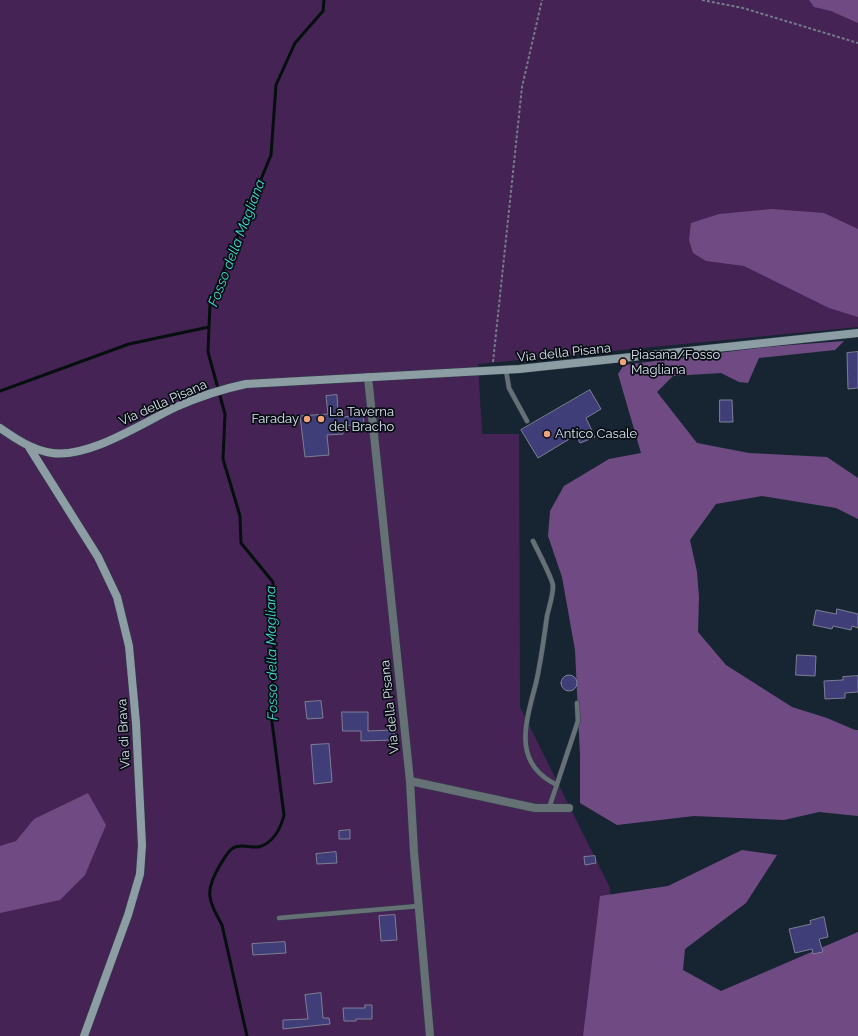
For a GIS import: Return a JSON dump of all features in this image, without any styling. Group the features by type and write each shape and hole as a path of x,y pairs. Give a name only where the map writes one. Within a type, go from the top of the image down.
{"main road":[{"name":"Via della Pisana","path":"0,428 29,447 56,453 68,453 82,450 109,440 177,407 204,396 250,384 506,370 858,333"},
{"name":"Via di Brava","path":"29,447 98,557 117,597 129,646 136,723 142,846 140,874 128,915 84,1036"}],"street":[{"name":"Via della Pisana","path":"368,377 410,781 430,1036"},
{"path":"410,781 535,808 568,808"}],"lane":[{"path":"506,370 509,388 527,421"},
{"path":"533,542 553,585 536,681 526,720 525,740 527,750 535,768 544,778 557,785"},
{"path":"549,808 578,721 577,703"},
{"path":"279,918 419,906"}],"path":[{"path":"491,371 494,357 522,87 542,0"},
{"path":"702,0 743,8 858,43"}],"shaded area":[{"path":"0,0 858,0 858,327 478,364 482,434 519,434 520,707 610,888 610,962 601,1036 0,1036"},
{"path":"809,0 858,0 858,23 831,11 814,7"},
{"path":"772,209 824,213 858,229 858,317 829,308 744,266 706,261 693,253 689,240 691,223 719,214"},
{"path":"844,341 835,350 759,358 748,383 739,382 721,373 673,376 657,392 697,443 749,453 827,457 858,478 858,519 836,508 762,496 716,504 690,540 697,572 699,597 698,632 726,665 792,707 858,730 858,816 819,812 784,820 694,816 617,825 580,803 580,755 575,650 562,577 548,536 550,511 564,486 609,459 641,453 618,374 624,365 765,347"},
{"path":"88,793 106,825 85,875 60,900 0,913 0,846 16,841 34,819"},
{"path":"742,850 777,855 746,903 685,949 683,970 721,991 858,932 858,1036 583,1036 600,896 668,886"}],"building":[{"path":"858,352 858,388 848,389 847,353"},
{"path":"590,390 601,409 586,418 595,437 580,443 576,435 538,458 521,430"},
{"path":"337,395 338,411 344,411 344,417 363,414 364,424 342,426 343,434 327,435 329,455 305,457 300,416 328,414 326,396"},
{"path":"720,400 732,400 733,422 720,422"},
{"path":"837,609 858,614 858,628 852,626 851,630 833,626 832,629 813,625 816,610 836,614"},
{"path":"797,655 816,656 815,676 796,675"},
{"path":"566,675 572,675 577,680 575,689 572,691 566,691 561,686 561,680"},
{"path":"858,676 858,692 845,693 845,698 825,699 824,681 843,680 843,677"},
{"path":"321,701 323,718 307,719 305,702"},
{"path":"342,712 368,712 368,731 394,730 394,740 361,741 361,731 343,731"},
{"path":"329,744 332,782 314,784 311,745"},
{"path":"350,830 350,839 339,839 339,831"},
{"path":"336,852 337,863 317,864 316,854"},
{"path":"595,856 596,863 585,865 584,857"},
{"path":"395,915 397,940 381,941 379,916"},
{"path":"824,917 828,937 819,939 823,952 813,954 812,949 795,953 789,929 811,924 810,921"},
{"path":"285,942 286,953 253,955 252,944"},
{"path":"321,993 323,1018 329,1018 330,1024 283,1029 283,1020 308,1019 305,995"},
{"path":"365,1005 372,1005 372,1019 344,1021 343,1008 365,1008"}],"waterway":[{"name":"Fosso della Magliana","path":"247,1036 222,925 211,902 210,889 215,874 229,852 236,847 258,847 268,843 276,835 284,815 271,714 274,651 273,582 241,543 240,516 223,459 225,414 208,352 210,303 271,155 276,85 295,43 323,11 324,0"},
{"path":"0,391 129,344 209,327"}],"place":[{"name":"Piasana/Fosso Magliana","path":"623,362"},
{"name":"Faraday","path":"307,419"},
{"name":"La Taverna del Bracho","path":"321,419"},
{"name":"Antico Casale","path":"547,434"}]}
